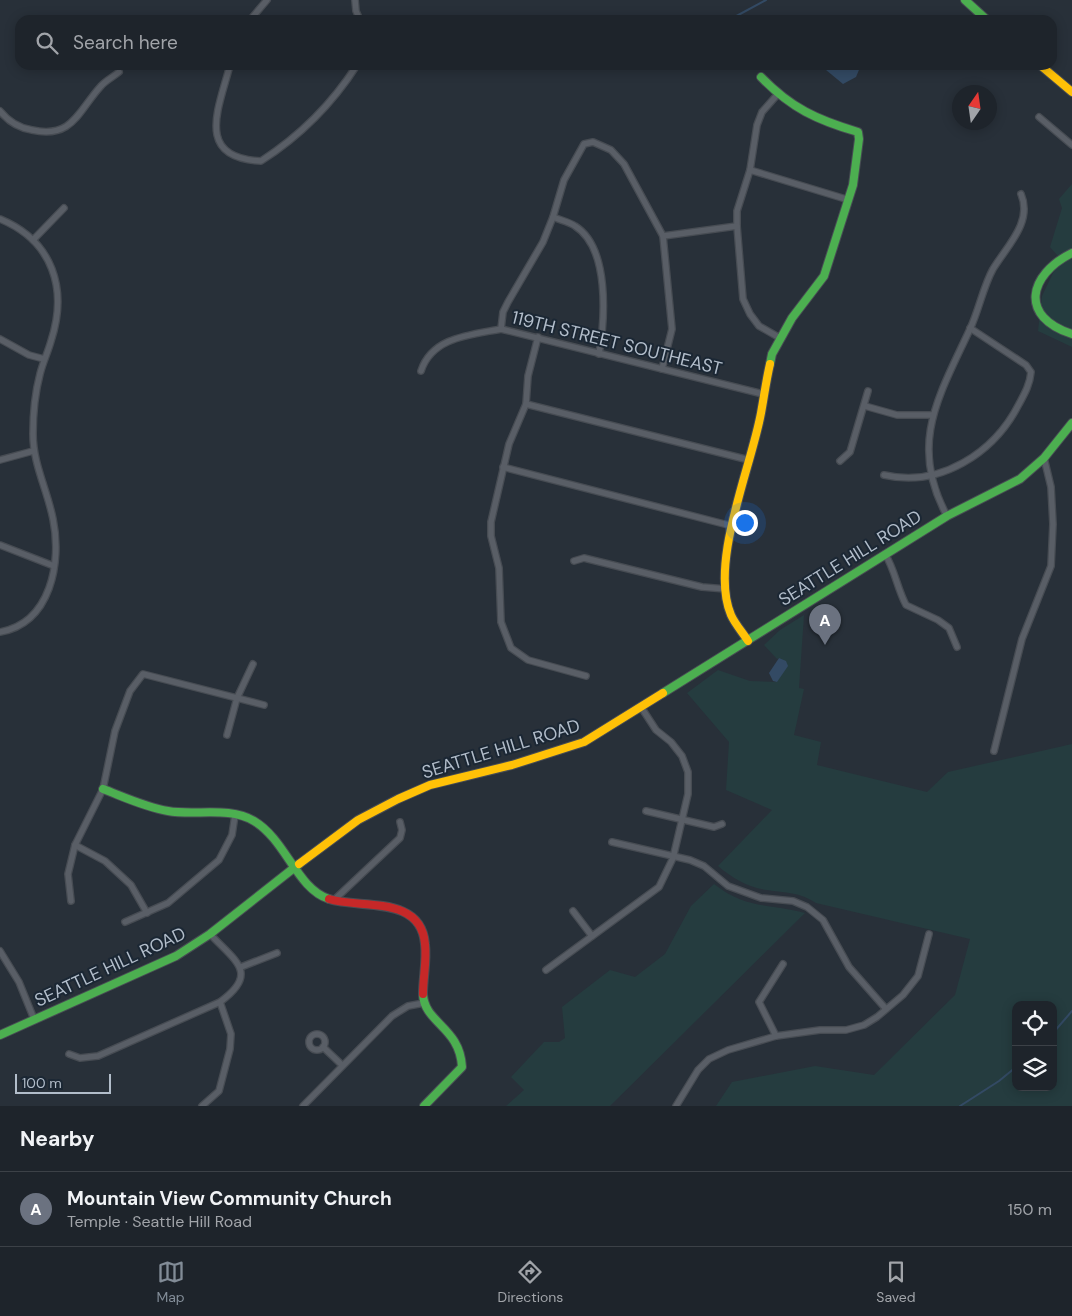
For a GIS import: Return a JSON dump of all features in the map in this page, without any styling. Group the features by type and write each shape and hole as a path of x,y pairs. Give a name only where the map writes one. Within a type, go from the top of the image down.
{"main road":[{"path":"965,0 982,15"},
{"path":"1046,70 1072,92"},
{"path":"748,641 731,615 726,589 725,564 732,526 761,413 763,394 772,354 780,338 824,276 854,185 855,158 859,139 858,132 810,117 778,95 761,77"},
{"path":"1072,253 1061,257 1043,276 1035,298 1039,313 1044,320 1072,334"},
{"name":"SEATTLE HILL ROAD","path":"0,1035 176,956 210,934 358,820 398,799 430,785 512,765 584,742 947,516 1020,479 1044,458 1072,423"},
{"path":"103,789 168,811 235,815 252,820 271,833 295,867 320,897 396,908 409,914 420,924 425,936 424,1003 460,1045 462,1054 462,1067 424,1106"}],"street":[{"path":"254,15 267,0"},
{"path":"355,0 358,15"},
{"path":"229,70 214,125 217,139 223,149 233,157 246,161 261,161 320,114 334,99 354,70"},
{"path":"0,111 20,127 48,132 62,130 82,112 102,85 119,72"},
{"path":"778,95 762,112 757,125 750,170 737,211 737,226 743,299 750,314 759,326 780,338"},
{"path":"1038,117 1072,145"},
{"path":"501,330 506,307 543,242 564,180 584,144 593,142 611,150 624,164 663,236 672,329 662,369"},
{"path":"750,170 849,200"},
{"path":"947,516 935,494 929,475 928,450 933,415 948,374 970,328 992,270 1022,223 1026,204 1022,194"},
{"path":"33,240 64,208"},
{"path":"553,217 575,226 592,244 598,258 604,325 598,354"},
{"path":"0,219 16,226 33,240 51,265 58,299 51,341 44,359 33,418 33,451 53,519 55,540 54,566 49,592 38,610 28,622 0,632"},
{"path":"663,236 737,226"},
{"path":"884,474 912,478 929,475 961,463 982,452 998,438 1012,418 1030,383 1031,372 1026,365 970,328"},
{"name":"119TH STREET SOUTHEAST","path":"421,372 430,352 442,343 468,335 501,330 763,394"},
{"path":"538,338 528,376 526,404 509,444 491,522 491,536 499,568 501,622 511,648 528,660 586,676"},
{"path":"0,339 29,355 44,359"},
{"path":"840,461 850,452 868,391"},
{"path":"526,404 749,460"},
{"path":"865,406 897,415 933,415"},
{"path":"0,460 33,451"},
{"path":"994,751 1022,640 1050,566 1053,524 1051,487 1044,458"},
{"path":"503,467 732,526"},
{"path":"0,545 54,566"},
{"path":"886,554 894,568 899,590 906,605 938,620 949,628 956,647"},
{"path":"574,561 584,558 702,587 726,589"},
{"path":"227,735 237,698 253,664"},
{"path":"71,901 68,874 75,845 103,789 118,723 130,691 143,674 264,705"},
{"path":"546,970 659,887 673,858 688,794 688,772 682,756 656,730 641,707"},
{"path":"646,811 714,827 722,824"},
{"path":"125,922 168,903 219,860 232,835 235,815"},
{"path":"334,900 400,838 402,830 400,822"},
{"path":"612,842 673,858 690,860 704,866 728,886 747,894 761,898 793,902 807,907 823,920 849,967 886,1009"},
{"path":"75,845 105,861 132,884 146,913"},
{"path":"573,911 592,936"},
{"path":"69,1054 80,1058 98,1056 220,1002 235,991 242,977 241,967 210,934"},
{"path":"676,1106 698,1070 709,1059 728,1050 776,1036 820,1030 846,1030 864,1024 902,995 918,976 929,934"},
{"path":"0,951 19,982 34,1019"},
{"path":"241,967 277,953"},
{"path":"776,1036 759,1002 783,964"},
{"path":"202,1106 219,1091 230,1049 231,1034 220,1002"},
{"path":"303,1106 392,1016 408,1006 424,1003"},
{"path":"323,1047 342,1065"}],"green space":[{"path":"1072,184 1072,347 1038,331 1042,296 1054,271 1058,256 1050,247 1062,208 1059,199"},
{"path":"804,615 799,688 804,689 794,735 821,742 817,765 927,792 948,772 1072,744 1072,1106 716,1106 732,1082 815,1066 874,1075 955,995 970,939 816,903 798,895 760,889 747,885 718,866 772,810 726,790 729,742 687,693 718,670 750,681 777,682 779,658 777,659 764,645 780,630"},
{"path":"714,884 737,898 748,902 805,913 610,1106 506,1106 524,1090 511,1077 544,1042 559,1042 565,1038 562,1007 610,970 635,977 665,954 691,906"}],"water":[{"path":"826,70 859,70 856,77 843,84"},
{"path":"779,658 786,661 788,666 777,682 773,681 769,673"}],"waterway":[{"path":"738,15 766,0"},
{"path":"1057,1028 1072,1011"},
{"path":"960,1106 1012,1070"}],"traffic: fast":[{"path":"965,0 982,15"},
{"path":"761,77 783,97 805,112 858,132 859,139 853,185 824,276 792,318 772,354 770,364"},
{"path":"1072,253 1057,262 1046,273 1039,284 1036,295 1037,307 1043,317 1055,327 1072,334"},
{"path":"663,693 947,516 1020,479 1044,458 1072,423"},
{"path":"103,789 135,802 168,811 223,813 244,816 265,829 308,885 318,894 329,899"},
{"path":"0,1035 176,956 210,934 299,864"},
{"path":"423,994 429,1012 455,1043 460,1054 462,1067 424,1106"}],"traffic: slow":[{"path":"1046,70 1072,92"},
{"path":"748,641 731,615 726,594 725,569 734,515 756,435 770,364"},
{"path":"299,864 358,820 398,799 430,785 512,765 584,742 663,693"}],"traffic: jam":[{"path":"329,899 388,907 401,911 413,918 421,928 425,944 426,957 423,994"}],"place":[{"name":"Mountain View Community Church","path":"825,645"}]}
